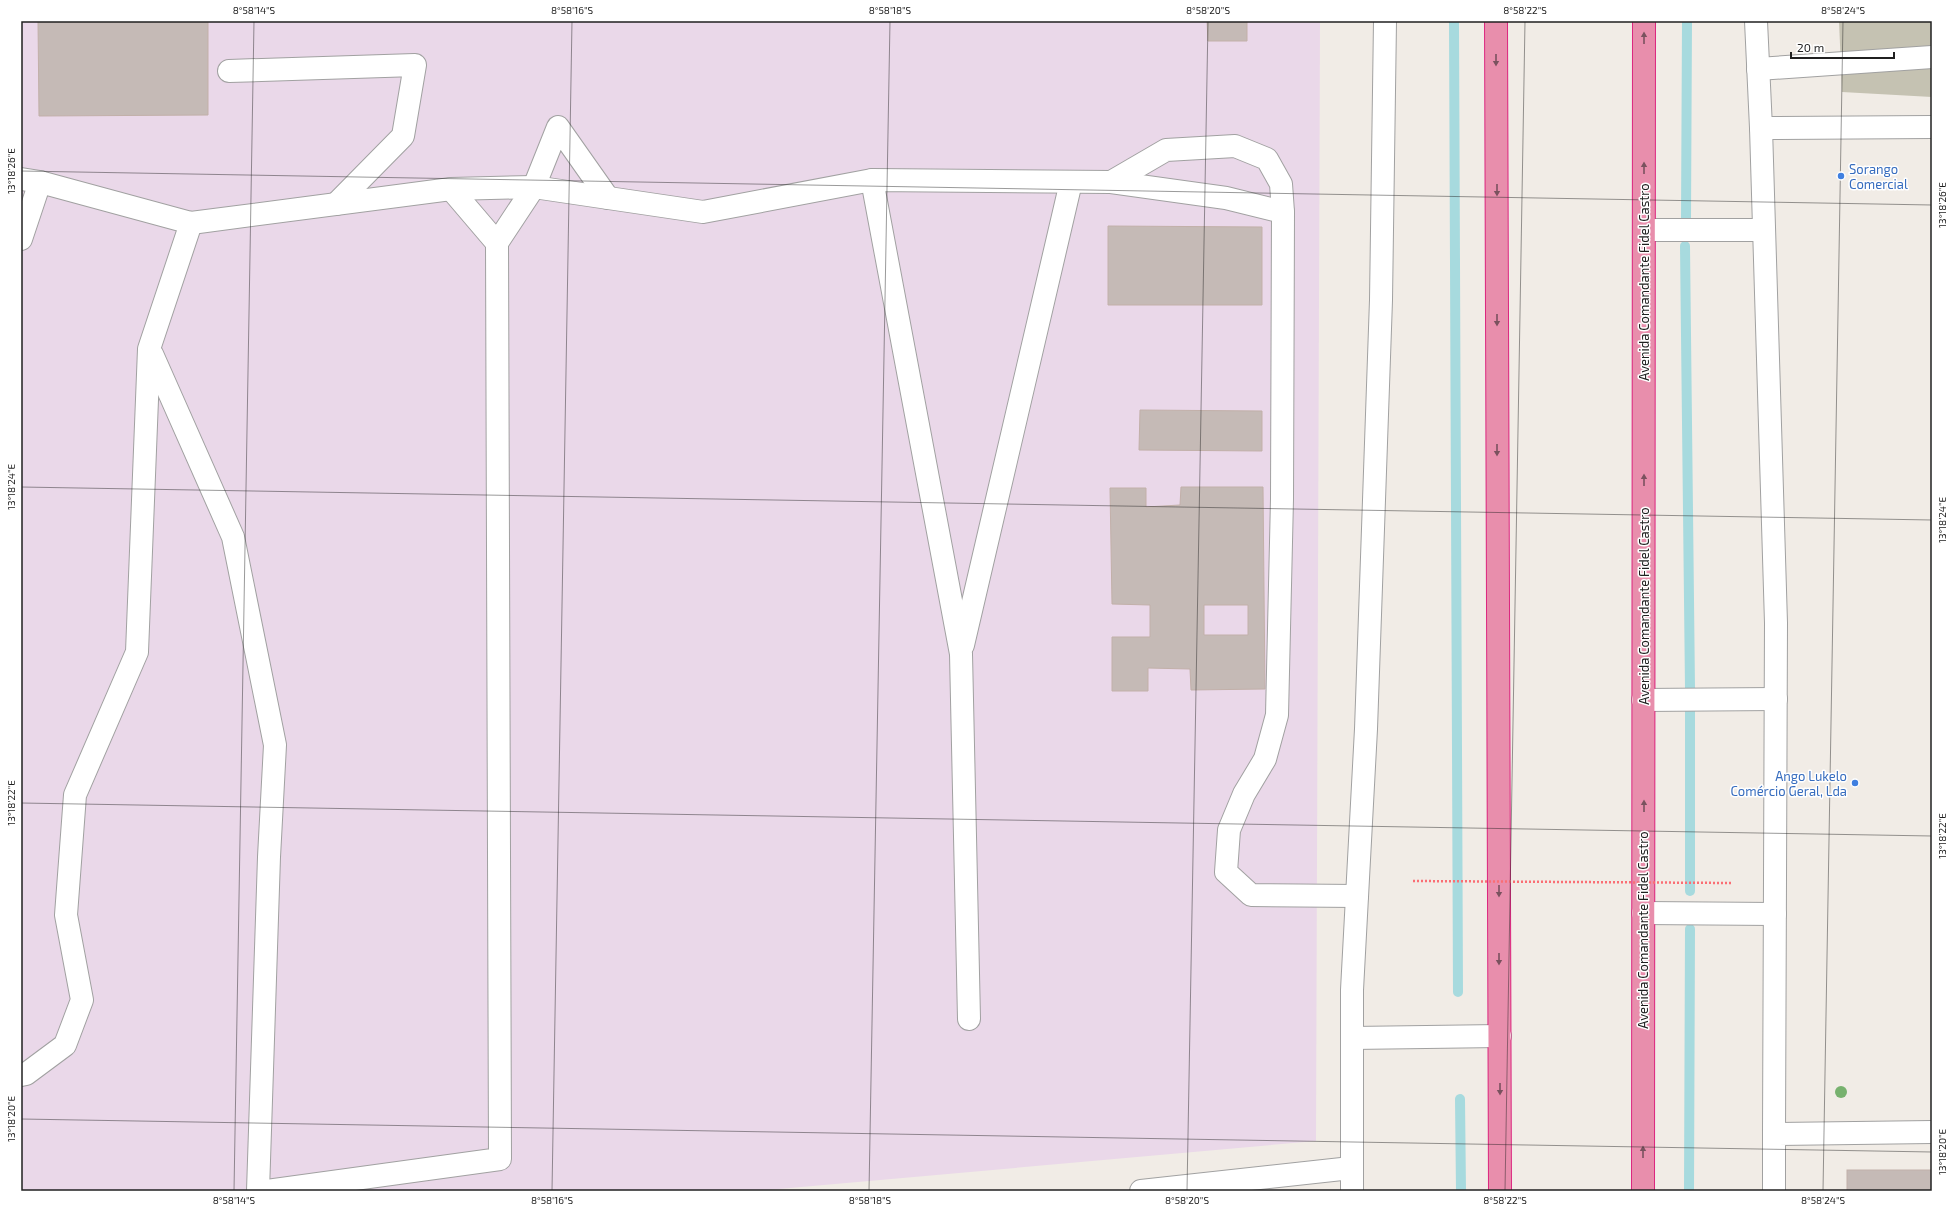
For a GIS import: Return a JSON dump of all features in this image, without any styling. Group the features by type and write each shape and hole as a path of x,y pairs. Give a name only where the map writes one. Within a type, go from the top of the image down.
{"highway":[{"path":"1496,21 1500,1191"},
{"name":"Avenida Comandante Fidel Castro","path":"1643,1191 1644,21"}],"street":[{"path":"1352,1191 1352,1038 1357,896 1366,729 1380,300 1385,21"},
{"path":"1756,21 1761,128 1776,623 1774,1191"},
{"path":"1758,69 1932,57"},
{"path":"229,71 415,65 402,136 336,204"},
{"path":"267,1191 500,1159 497,243 534,187 558,127 608,198"},
{"path":"1761,128 1932,127"},
{"path":"1112,182 1166,150 1235,146 1267,159 1281,184 1283,212 1282,499 1277,715 1265,759 1244,794 1229,830 1226,872 1251,895 1357,896"},
{"path":"21,239 31,180 191,223 451,189 534,187 703,212 872,180 1112,182 1226,198 1283,212"},
{"path":"872,180 961,654 969,1019"},
{"path":"961,654 1071,182"},
{"path":"451,189 497,243"},
{"path":"21,1075 26,1074 65,1046 82,1000 66,915 75,796 137,652 150,349 191,223"},
{"path":"1644,230 1764,230"},
{"path":"150,349 233,537 275,745 268,865 258,1191"},
{"path":"1644,700 1776,700"},
{"path":"1643,913 1775,914"},
{"path":"1352,1038 1500,1036"},
{"path":"1774,1134 1932,1132"},
{"path":"1141,1191 1351,1168"}],"path":[{"path":"1413,881 1731,883"}],"shaded area":[{"path":"21,21 1320,21 1316,1141 757,1191 21,1191"},
{"path":"1839,21 1932,21 1932,97 1842,92"}],"building":[{"path":"38,21 208,21 208,115 39,116"},
{"path":"1207,21 1247,21 1247,41 1208,41"},
{"path":"1108,226 1262,227 1262,305 1108,305"},
{"path":"1140,410 1262,411 1262,451 1139,450"},
{"path":"1181,487 1263,487 1265,689 1191,690 1190,669 1148,668 1148,691 1112,691 1112,637 1150,637 1150,605 1112,604 1110,488 1146,488 1146,507 1180,505","holes":["1204,605 1248,605 1248,635 1204,635"]},
{"path":"1847,1170 1932,1170 1932,1191 1847,1191"}],"waterway":[{"path":"1454,21 1458,992"},
{"path":"1686,218 1687,21"},
{"path":"1685,246 1690,688"},
{"path":"1690,711 1690,891"},
{"path":"1689,1191 1690,929"},
{"path":"1460,1099 1461,1191"}],"place":[{"name":"Sorango Comercial","path":"1841,176"},
{"name":"Ango Lukelo Comércio Geral, Lda","path":"1855,783"}]}
